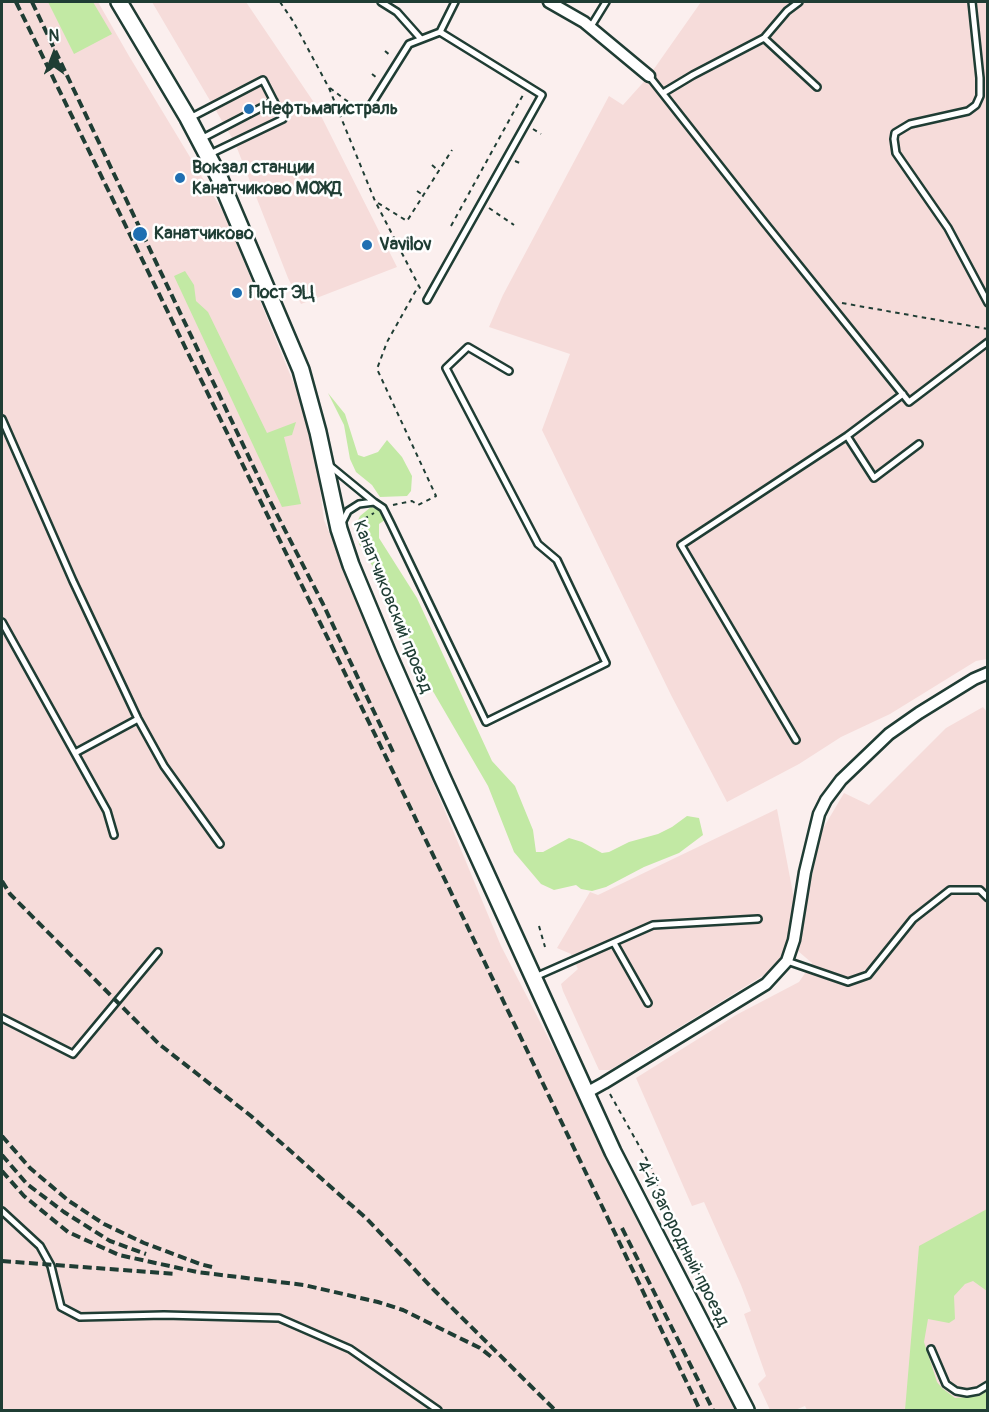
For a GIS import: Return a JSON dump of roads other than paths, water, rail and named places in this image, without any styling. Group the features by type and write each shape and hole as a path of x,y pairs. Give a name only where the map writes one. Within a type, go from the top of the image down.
{"street":[{"name":"Канатчиковский проезд","path":"120,2 188,118 224,188 301,370 318,432 339,529 351,565 388,654 585,1093"},
{"path":"549,2 591,28 649,76"},
{"path":"585,1093 766,984 787,961 794,940 805,872 819,814 826,800 841,780 889,734 919,713 987,673"},
{"name":"4-й Загородный проезд","path":"585,1093 746,1410"}],"lane":[{"path":"381,2 397,12 421,39"},
{"path":"372,103 409,44 440,32 455,2"},
{"path":"591,28 606,2"},
{"path":"663,93 764,38 787,11 799,2"},
{"path":"972,2 980,78 980,96 976,105 968,111 910,124 895,134 894,139 896,153 948,228 987,303"},
{"path":"427,300 542,95 440,32"},
{"path":"764,38 818,87"},
{"path":"649,76 909,402 987,342"},
{"path":"188,118 263,80 283,119 208,155"},
{"path":"200,140 273,101"},
{"path":"324,461 383,507 486,722 606,663 557,560 538,544 446,368 468,347 509,372"},
{"path":"796,740 681,545 847,436 903,394"},
{"path":"2,419 73,580 138,719 164,766 220,844"},
{"path":"847,436 874,478 919,444"},
{"path":"339,529 348,511 359,504 374,502"},
{"path":"2,622 107,811 114,835"},
{"path":"75,753 138,719"},
{"path":"787,961 848,982 868,975 913,919 950,890 980,890 987,898"},
{"path":"533,978 654,925 758,919"},
{"path":"614,943 648,1003"},
{"path":"2,1018 73,1054 158,952"},
{"path":"2,1211 40,1246 51,1266 61,1307 80,1317 279,1318 350,1349 438,1410"},
{"path":"931,1349 946,1384 956,1391 967,1393 978,1391 987,1385"}],"railway":[{"path":"16,2 384,753 700,1410"},
{"path":"32,2 267,495 323,604 393,752"},
{"path":"2,881 10,894 159,1044 251,1116 367,1219 433,1289 555,1410"},
{"path":"2,1136 30,1168 69,1201 104,1224 144,1243 212,1267"},
{"path":"2,1155 27,1184 64,1212 110,1241 146,1254"},
{"path":"2,1171 24,1196 68,1232 119,1255 197,1272 304,1285 378,1302 403,1310 480,1348 494,1359"},
{"path":"622,1228 713,1410"},
{"path":"2,1261 176,1274"}],"place":[{"name":"Нефтьмагистраль","path":"249,109"},
{"name":"Вокзал станции Канатчиково МОЖД","path":"180,178"},
{"name":"Канатчиково","path":"140,234"},
{"name":"Vavilov","path":"367,245"},
{"name":"Пост ЭЦ","path":"237,293"}]}
